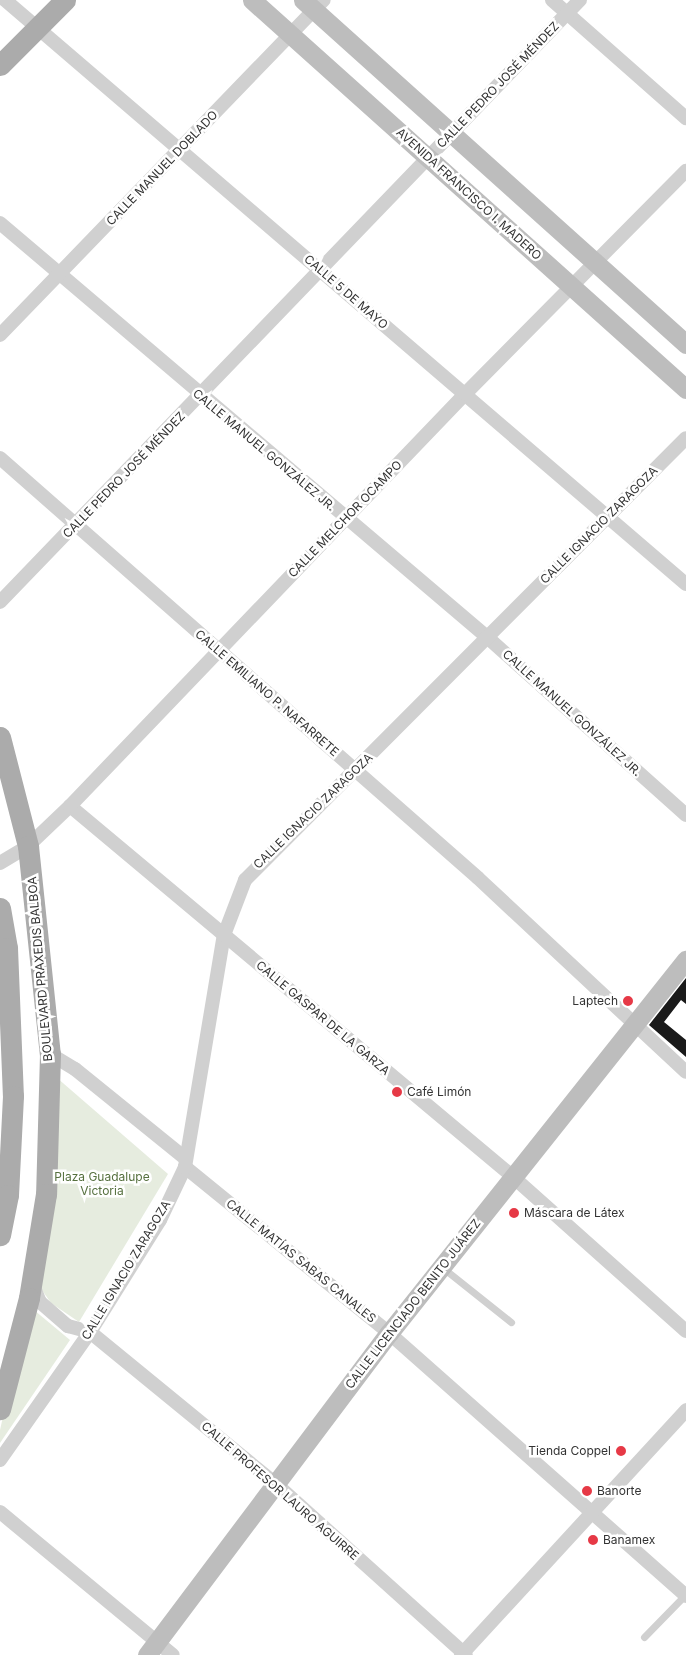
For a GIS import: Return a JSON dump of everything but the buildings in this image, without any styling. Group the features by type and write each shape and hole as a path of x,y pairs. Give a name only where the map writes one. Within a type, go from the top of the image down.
{"main road":[{"path":"0,65 66,0"},
{"name":"AVENIDA FRANCISCO I. MADERO","path":"252,0 686,388"},
{"path":"314,3 452,134 686,344"},
{"name":"BOULEVARD PRAXEDIS BALBOA","path":"0,737 28,846 50,1054 46,1194 31,1280 0,1409"},
{"path":"0,908 7,948 13,1096 8,1195 0,1235"},
{"name":"CALLE LICENCIADO BENITO JUÁREZ","path":"152,1648 277,1486 389,1332 686,960"}],"street":[{"name":"CALLE 5 DE MAYO","path":"5,0 686,584"},
{"path":"552,0 686,118"},
{"name":"CALLE PEDRO JOSÉ MÉNDEZ","path":"0,602 580,0"},
{"name":"CALLE MANUEL DOBLADO","path":"0,335 291,34 314,3"},
{"name":"CALLE MELCHOR OCAMPO","path":"0,863 28,846 70,806 465,394 686,171"},
{"name":"CALLE MANUEL GONZÁLEZ JR.","path":"0,223 59,276 486,637 686,815"},
{"name":"CALLE IGNACIO ZARAGOZA","path":"0,1460 90,1332 160,1220 186,1163 224,935 253,868 355,770 686,438"},
{"name":"CALLE EMILIANO P. NAFARRETE","path":"0,458 355,770 686,1072"},
{"name":"CALLE GASPAR DE LA GARZA","path":"70,806 512,1176 686,1331"},
{"name":"CALLE MATÍAS SABAS CANALES","path":"50,1054 75,1069 389,1332 590,1515 685,1595"},
{"path":"31,1280 40,1302 68,1326 90,1332"},
{"name":"CALLE PROFESOR LAURO AGUIRRE","path":"90,1332 277,1486 464,1654"},
{"path":"464,1654 686,1410"},
{"path":"0,1512 152,1648 173,1655"}],"lane":[{"path":"442,1267 511,1322"},
{"path":"644,1637 685,1595"}],"green space":[{"name":"Plaza Guadalupe Victoria","path":"56,1077 168,1174 79,1322 51,1303 37,1283"},
{"path":"28,1305 70,1340 0,1443 0,1430"}],"place":[{"name":"Laptech","path":"628,1001"},
{"name":"Café Limón","path":"397,1092"},
{"name":"Máscara de Látex","path":"514,1213"},
{"name":"Tienda Coppel","path":"621,1451"},
{"name":"Banorte","path":"587,1491"},
{"name":"Banamex","path":"593,1540"}]}
